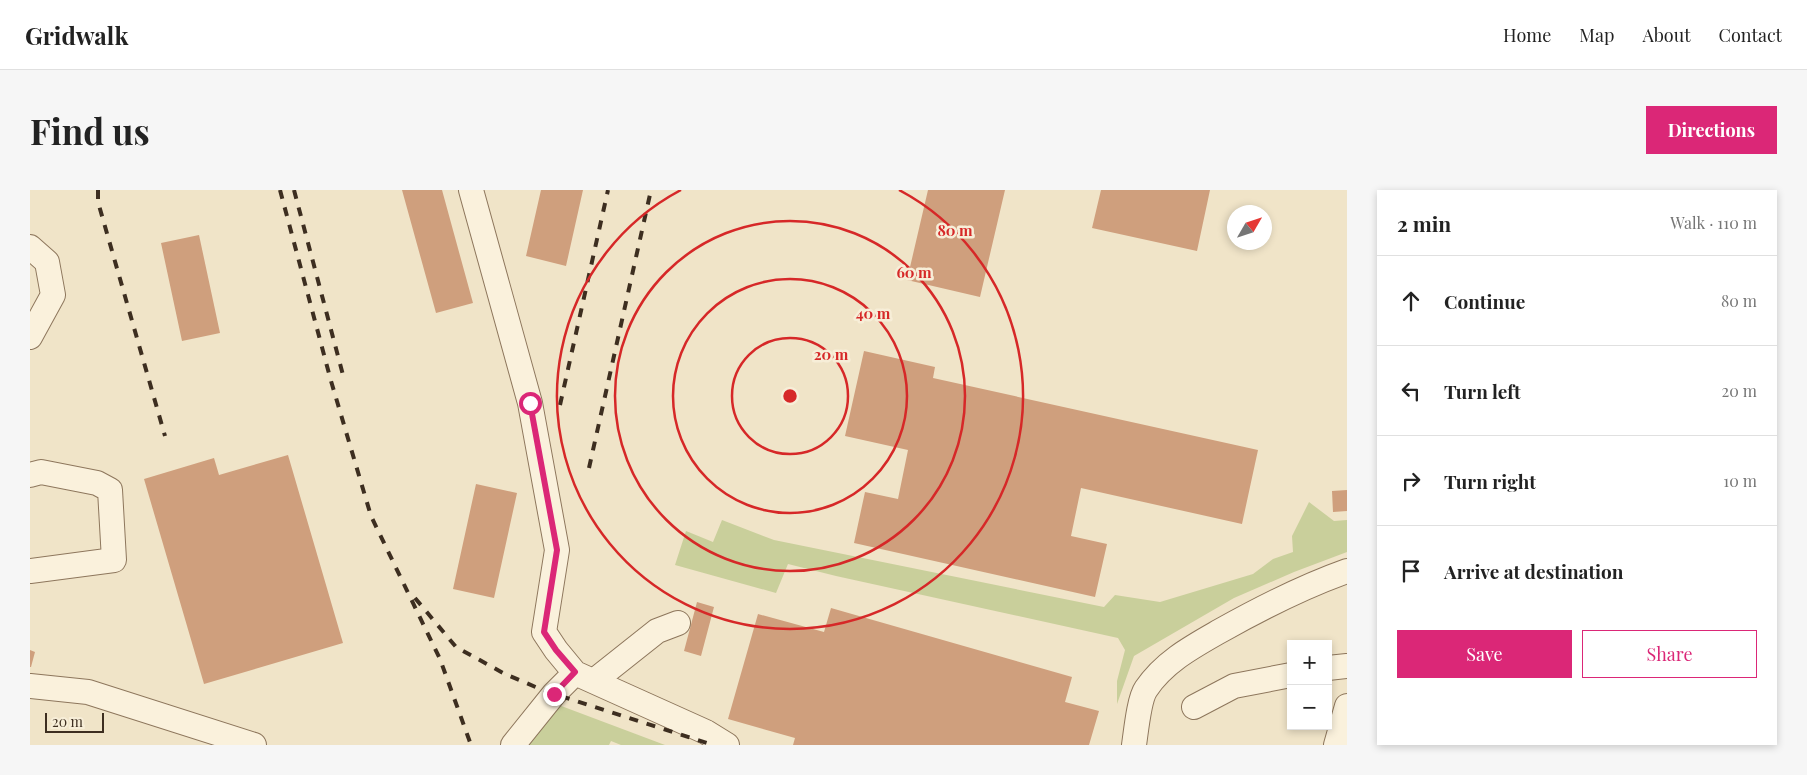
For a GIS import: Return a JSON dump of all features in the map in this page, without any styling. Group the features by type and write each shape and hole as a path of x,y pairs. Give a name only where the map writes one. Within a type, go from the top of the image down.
{"street":[{"path":"472,190 530,403 557,550 544,632 556,650 584,677 706,732 727,745"},
{"path":"30,247 47,262 53,296 30,337"},
{"path":"30,475 41,472 97,483 110,490 114,560 30,571"},
{"path":"1134,745 1144,691 1162,669 1181,654 1247,616 1311,584 1347,571"},
{"path":"513,745 554,694 657,631 678,623"},
{"path":"1332,668 1347,666"},
{"path":"1194,707 1234,686 1287,676"},
{"path":"30,686 88,692 254,745"},
{"path":"1336,745 1347,706"}],"green space":[{"path":"1309,502 1334,521 1347,520 1347,552 1234,598 1134,656 1117,704 1117,681 1125,650 1118,638 788,564 776,593 675,565 686,531 713,542 722,520 774,540 1104,607 1115,595 1160,602 1253,574 1273,559 1293,552 1292,536"},
{"path":"556,704 665,745 621,745 611,741 609,745 522,745"}],"building":[{"path":"402,190 442,190 473,303 436,313"},
{"path":"541,190 583,190 566,266 526,256"},
{"path":"928,190 1005,190 980,297 907,280"},
{"path":"1101,190 1210,190 1197,251 1092,228"},
{"path":"199,235 220,333 182,341 161,243"},
{"path":"864,351 935,367 933,378 1258,450 1242,524 1081,488 1071,536 1107,544 1095,597 854,543 865,492 898,499 908,450 845,436"},
{"path":"288,455 343,643 204,684 144,479 214,458 219,475"},
{"path":"476,484 517,493 494,598 453,589"},
{"path":"1347,490 1347,511 1333,512 1332,491"},
{"path":"697,602 714,607 701,656 684,651"},
{"path":"831,608 1072,677 1065,702 1099,711 1089,745 793,745 795,738 728,719 758,614 824,632"},
{"path":"30,650 35,652 31,667 30,667"}],"railway":[{"path":"98,190 98,202 165,436"},
{"path":"280,190 331,381 371,516 440,659 471,745"},
{"path":"294,190 343,375"},
{"path":"560,405 608,190"},
{"path":"589,468 651,190"},
{"path":"415,598 456,647 505,674 545,691 713,745"}],"route":[{"path":"530,403 557,550 544,632 569,667 575,672 554,694"}]}
